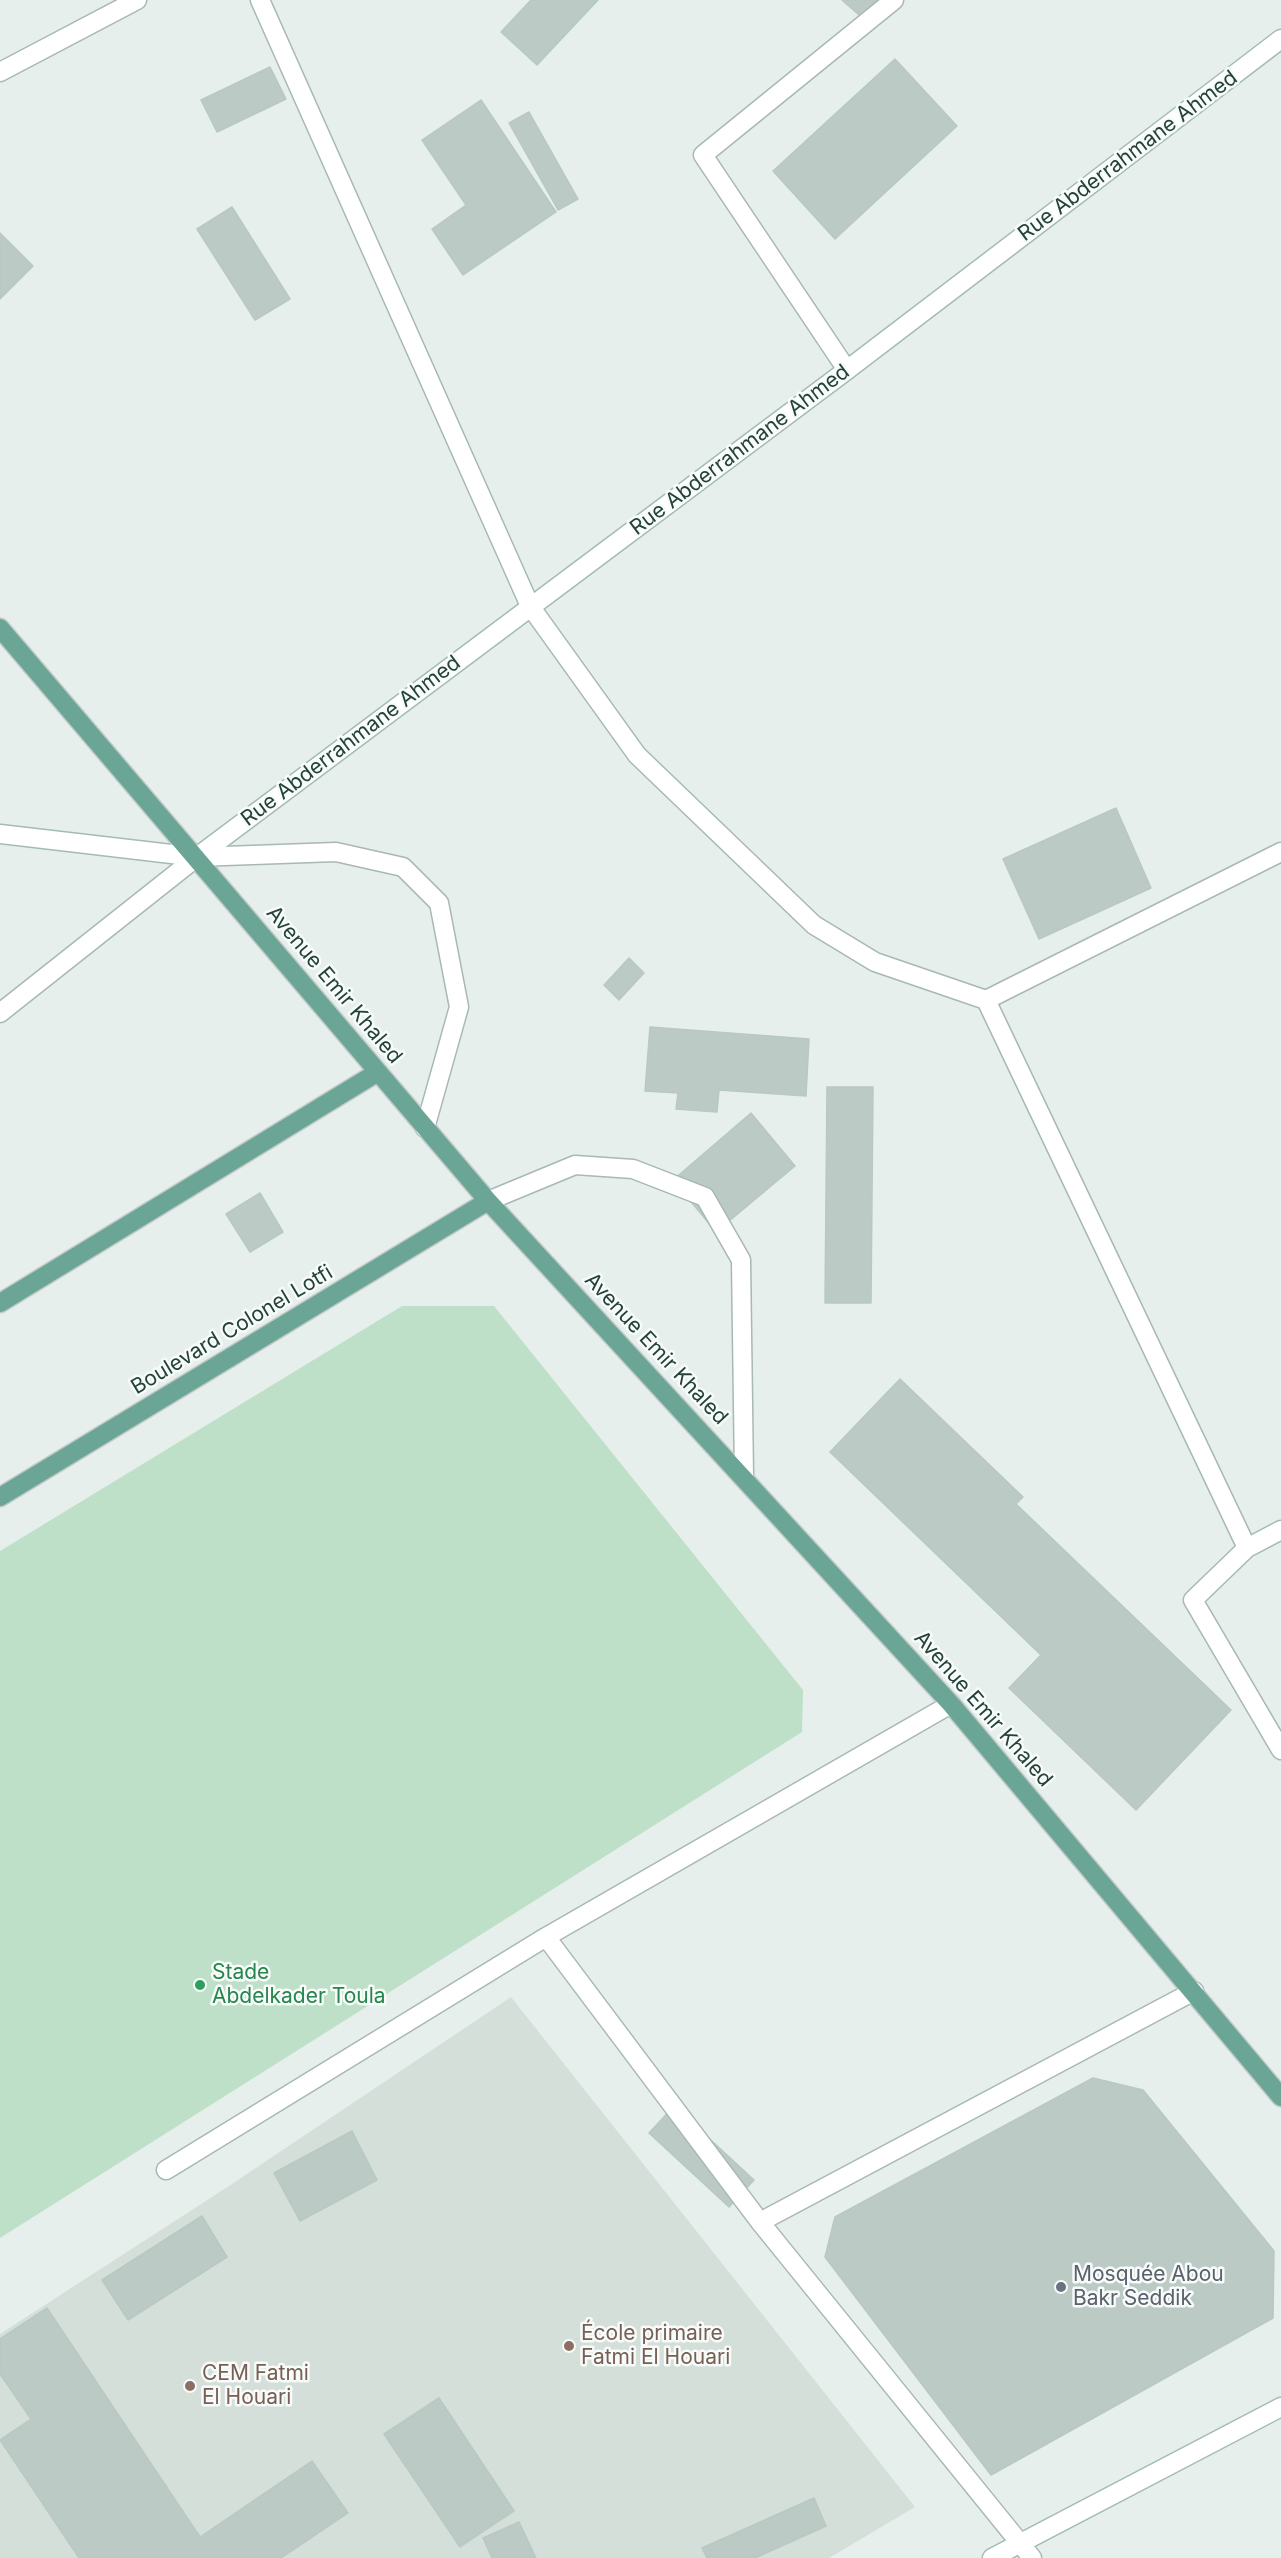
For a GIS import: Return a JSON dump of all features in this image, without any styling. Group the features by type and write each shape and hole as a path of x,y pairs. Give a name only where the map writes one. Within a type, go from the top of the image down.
{"main road":[{"name":"Avenue Emir Khaled","path":"0,628 488,1201 951,1704 1281,2097"},
{"path":"0,1303 378,1072"},
{"name":"Boulevard Colonel Lotfi","path":"0,1497 488,1201"}],"street":[{"path":"0,72 137,0"},
{"path":"260,0 530,606 637,755 813,925 875,962 986,1000 1281,852"},
{"path":"847,370 703,155 894,0"},
{"name":"Rue Abderrahmane Ahmed","path":"0,1013 197,857 847,370 1281,39"},
{"path":"0,834 197,857 336,852 402,867 439,903 459,1007 425,1128"},
{"path":"986,1000 1247,1548"},
{"path":"488,1201 575,1165 633,1169 705,1197 741,1260 744,1477"},
{"path":"1281,1530 1247,1548 1192,1600 1281,1750"},
{"path":"166,2170 546,1937 951,1704"},
{"path":"546,1937 760,2222 1032,2558"},
{"path":"760,2222 1194,1991"},
{"path":"992,2558 1281,2407"}],"shaded area":[{"name":"École primaire Fatmi El Houari","path":"511,1997 915,2507 829,2558 0,2558 0,2334 229,2186"}],"green space":[{"name":"Stade Abdelkader Toula","path":"402,1306 494,1306 803,1690 802,1732 0,2238 0,1551"}],"building":[{"path":"531,0 598,0 537,65 501,32"},
{"path":"842,0 887,0 867,22"},
{"path":"895,59 957,126 835,239 773,171"},
{"path":"270,67 286,99 217,132 201,100"},
{"path":"481,100 556,212 463,275 432,229 466,205 422,140"},
{"path":"529,112 578,199 558,210 509,123"},
{"path":"232,207 290,299 255,320 197,229"},
{"path":"0,233 33,266 0,299"},
{"path":"1116,808 1151,888 1039,939 1003,859"},
{"path":"629,958 644,973 619,1000 604,985"},
{"path":"650,1027 809,1039 806,1096 719,1090 717,1112 676,1109 678,1093 645,1091"},
{"path":"827,1087 873,1087 871,1303 825,1303"},
{"path":"751,1113 795,1166 716,1232 673,1180"},
{"path":"260,1193 283,1232 250,1252 226,1214"},
{"path":"900,1379 1023,1497 1016,1504 1231,1710 1136,1810 1009,1688 1041,1655 830,1452"},
{"name":"Mosquée Abou Bakr Seddik","path":"1093,2078 1143,2090 1274,2251 1273,2318 991,2475 825,2257 835,2217"},
{"path":"674,2106 754,2180 729,2207 649,2133"},
{"path":"352,2131 377,2180 300,2221 274,2173"},
{"path":"202,2216 227,2257 128,2320 102,2280"},
{"path":"47,2308 200,2537 312,2461 348,2513 281,2558 79,2558 0,2440 31,2419 0,2374 0,2339"},
{"path":"439,2398 514,2511 460,2547 384,2434"},
{"path":"814,2498 826,2526 755,2558 707,2558 702,2548"},
{"path":"519,2522 536,2558 492,2558 483,2538"}],"place":[{"name":"Stade Abdelkader Toula","path":"200,1985"},
{"name":"Mosquée Abou Bakr Seddik","path":"1061,2287"},
{"name":"École primaire Fatmi El Houari","path":"569,2346"},
{"name":"CEM Fatmi El Houari","path":"190,2386"}]}
